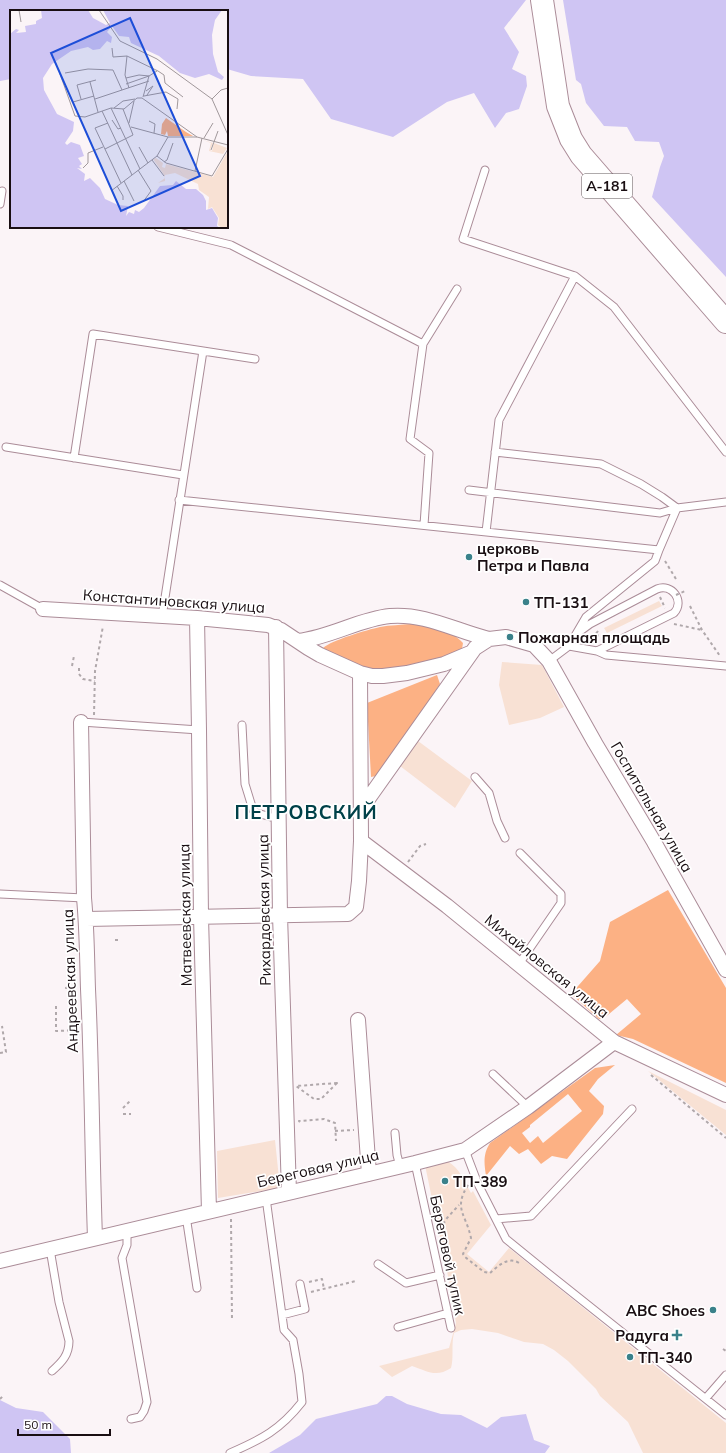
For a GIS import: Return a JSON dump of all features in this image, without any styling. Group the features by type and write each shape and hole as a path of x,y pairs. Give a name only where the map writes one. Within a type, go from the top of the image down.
{"main road":[{"name":"А-181","path":"543,10 558,106 575,147 726,322"}],"street":[{"name":"Константиновская улица","path":"43,609 197,618 268,624 276,627 308,648 360,673 372,676 407,673 444,664 471,653"},
{"path":"298,641 331,634 368,620 390,616 414,616 489,639 506,637 534,645 549,660"},
{"name":"Матвеевская улица","path":"197,618 200,730 201,917 209,1211"},
{"name":"Рихардовская улица","path":"276,627 280,915 289,1192"},
{"path":"361,809 471,653 480,644 489,639"},
{"name":"Госпитальная улица","path":"549,660 595,743 657,848 726,970"},
{"path":"86,919 348,914 356,907 358,899 361,841 360,673"},
{"name":"Андреевская улица","path":"87,723 84,898 90,1030 95,1238"},
{"name":"Михайловская улица","path":"361,841 401,870 614,1042 726,1094"},
{"path":"358,1020 369,1174"},
{"name":"Береговая улица","path":"0,1261 465,1150 528,1107 614,1042"}],"lane":[{"path":"485,170 463,239 575,276 614,307 726,452"},
{"path":"0,204 2,191"},
{"path":"162,228 231,245 422,344"},
{"path":"486,532 498,420 575,276"},
{"path":"424,525 430,452 410,439 422,344 457,289"},
{"path":"74,458 93,334 255,359"},
{"path":"162,617 203,351"},
{"path":"6,447 183,475"},
{"path":"495,452 601,464 641,484 677,508"},
{"path":"469,490 660,513 677,508 726,502"},
{"path":"179,500 659,550"},
{"path":"549,660 569,646 586,617 656,561 659,550 677,508"},
{"path":"0,585 43,609"},
{"path":"576,634 586,627 661,588 670,589 676,595 678,605 674,613 597,651"},
{"path":"569,646 597,651 606,656 726,666"},
{"path":"87,723 200,730"},
{"path":"242,725 245,784 253,810 264,815 279,816"},
{"path":"475,777 489,793 497,821 505,838"},
{"path":"519,964 554,914 561,903 562,898 561,894 520,853"},
{"path":"0,894 84,898"},
{"path":"493,1074 528,1107"},
{"path":"496,1219 531,1216 632,1109"},
{"path":"395,1133 397,1155 400,1166"},
{"path":"465,1150 478,1184 506,1239 692,1389 726,1414"},
{"name":"Береговой тупик","path":"415,1163 451,1328"},
{"path":"230,1453 260,1440 293,1413 302,1402 293,1340 284,1330 266,1198"},
{"path":"186,1216 197,1288"},
{"path":"127,1230 127,1246 122,1258 147,1402 140,1417 131,1419"},
{"path":"50,1249 69,1341 69,1346 63,1361 52,1371"},
{"path":"378,1264 406,1283 440,1275"},
{"path":"282,1315 305,1309 300,1284"},
{"path":"398,1327 448,1313"},
{"path":"706,1398 726,1375"}],"path":[{"path":"659,550 676,579"},
{"path":"676,595 685,591"},
{"path":"690,606 702,630 722,658"},
{"path":"87,723 95,681 96,660 100,649 105,613"},
{"path":"671,620 674,624 702,630"},
{"path":"586,627 595,635 597,651"},
{"path":"72,666 74,656"},
{"path":"79,668 79,674 83,679 95,681"},
{"path":"401,870 420,846 426,844"},
{"path":"115,940 120,940"},
{"path":"56,1006 56,1031 90,1030"},
{"path":"0,1053 6,1052 2,1026"},
{"path":"647,1072 726,1138"},
{"path":"337,1083 321,1098 314,1099 296,1086 310,1085 337,1083"},
{"path":"123,1108 130,1101"},
{"path":"123,1114 131,1114"},
{"path":"300,1121 324,1119 335,1123 336,1141"},
{"path":"335,1131 358,1129"},
{"path":"475,1174 462,1195 460,1205 470,1238 463,1254 487,1273 490,1273 507,1260 514,1260 522,1265"},
{"path":"432,1240 448,1218 460,1205"},
{"path":"231,1206 232,1320"},
{"path":"300,1284 322,1279 324,1289"},
{"path":"302,1294 356,1281"},
{"path":"0,1399 3,1396"}],"shaded area":[{"path":"0,0 526,0 504,28 519,52 512,69 526,76 527,86 519,109 506,113 495,128 474,93 447,102 393,137 331,119 303,79 251,76 228,69 228,10 10,10 10,79 0,81"},
{"path":"563,0 726,0 726,277 652,197 664,156 659,142 635,141 627,127 604,126 586,103 581,84 576,80"},
{"path":"659,601 662,606 607,633 604,628"},
{"path":"411,624 439,629 446,632 458,638 463,643 462,649 458,653 383,673 325,653 323,648 367,630 384,626"},
{"path":"502,662 542,665 564,707 540,718 509,725 499,685"},
{"path":"437,675 440,684 381,775 371,777 367,703"},
{"path":"418,741 472,781 455,808 400,766"},
{"path":"668,890 726,988 726,1083 633,1039 616,1035 641,1014 627,999 603,1019 599,1019 571,994 600,961 610,922"},
{"path":"615,1065 598,1079 589,1091 604,1106 603,1114 567,1159 552,1156 541,1164 528,1149 519,1154 510,1146 486,1176 485,1159 486,1151 490,1143 595,1068","holes":["568,1094 582,1111 543,1143 538,1136 530,1143 522,1133"]},
{"path":"648,1071 726,1110 726,1135"},
{"path":"275,1140 280,1188 218,1198 217,1151"},
{"path":"447,1161 455,1167 464,1179 471,1193 473,1191 491,1225 467,1254 489,1272 509,1248 726,1423 726,1453 643,1453 628,1422 600,1396 596,1389 568,1361 554,1350 543,1344 524,1342 498,1333 472,1329 461,1330 454,1333 451,1368 446,1371 441,1373 432,1373 412,1366 392,1377 379,1366 449,1348 456,1323 450,1286 425,1165"},
{"path":"386,1396 392,1396 407,1404 441,1414 461,1415 487,1428 501,1417 526,1414 534,1440 550,1446 545,1453 269,1453 300,1435 316,1419 377,1404"},
{"path":"0,1400 16,1408 43,1412 70,1439 71,1453 0,1453"}],"place":[{"name":"церковь Петра и Павла","path":"469,557"},
{"name":"ТП-131","path":"526,602"},
{"name":"Пожарная площадь","path":"510,637"},
{"name":"ТП-389","path":"445,1181"},
{"name":"ABC Shoes","path":"713,1310"},
{"name":"Радуга","path":"677,1335"},
{"name":"ТП-340","path":"630,1357"}],"district":[{"name":"ПЕТРОВСКИЙ","path":"306,812"}]}
